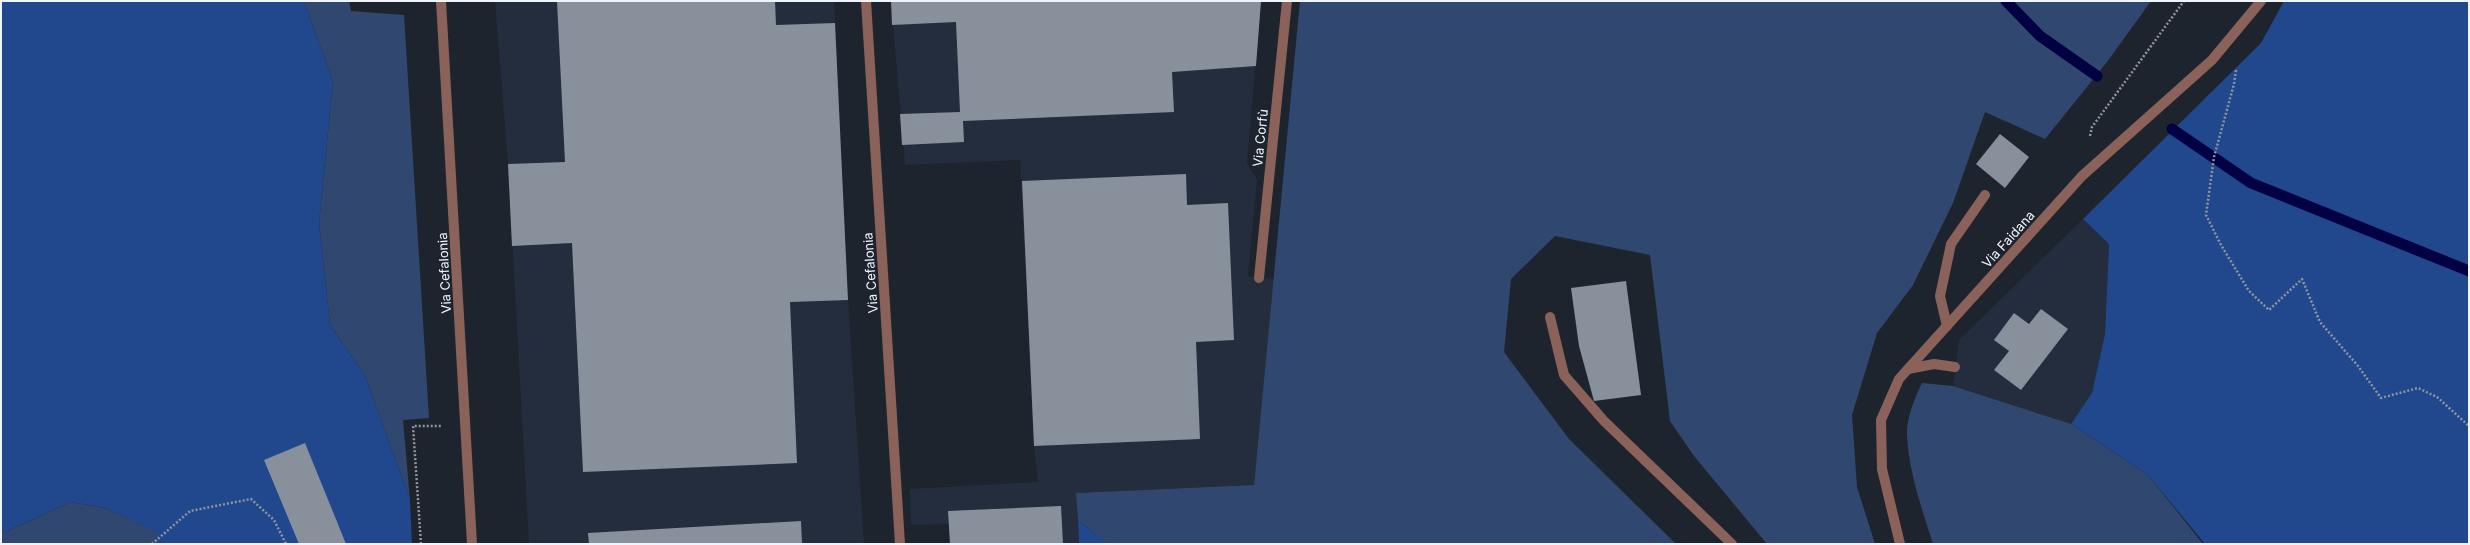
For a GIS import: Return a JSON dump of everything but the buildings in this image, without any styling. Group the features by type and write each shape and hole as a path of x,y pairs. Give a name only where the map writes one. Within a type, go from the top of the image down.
{"street":[{"name":"Via Cefalonia","path":"441,1 472,544"},
{"name":"Via Cefalonia","path":"866,1 900,544"},
{"name":"Via Corfù","path":"1259,278 1287,1"},
{"name":"Via Faidana","path":"1900,544 1882,469 1881,420 1899,379 2082,176 2212,60 2261,1"},
{"path":"1947,326 1940,296 1951,244 1985,195"},
{"path":"1550,317 1564,375 1604,421 1732,544"},
{"path":"1908,369 1934,364 1955,367"}],"path":[{"path":"2105,108 2184,1"},
{"path":"2236,69 2234,84 2214,157 2206,215 2221,244 2249,290 2269,310 2302,279 2320,322 2358,366 2381,398 2418,388 2437,397 2469,426"},
{"path":"422,544 413,426 465,425"},
{"path":"152,544 190,511 251,499 274,520 286,544"}],"shaded area":[{"path":"1,1 304,1 333,81 319,223 330,325 365,376 410,500 412,544 156,544 157,532 105,508 71,502 1,534"},
{"path":"304,1 349,1 351,11 404,15 429,418 403,420 410,500 365,376 330,325 319,223 333,81"},
{"path":"495,1 834,1 848,300 864,544 529,544 508,164"},
{"path":"891,1 1261,1 1247,164 1257,179 1248,276 1274,279 1254,485 1077,493 1079,544 950,544 949,524 911,525 910,489 1038,482 1034,446 1020,160 905,165"},
{"path":"1300,1 2151,1 2107,62 2045,139 1985,112 1953,203 1913,285 1877,333 1852,415 1857,487 1875,544 1767,544 1694,456 1670,421 1650,255 1555,236 1511,279 1504,352 1569,439 1676,544 1108,544 1078,520 1076,493 1254,485"},
{"path":"2284,1 2469,1 2469,544 2205,544 2148,475 2071,424 2092,393 2105,334 2109,244 2083,219 2261,43"},
{"path":"2083,219 2109,244 2105,334 2092,393 2071,424 1953,386 1959,340"},
{"path":"1922,383 1953,386 2071,424 2148,475 2203,544 1933,544 1913,477 1907,436 1909,415"},
{"path":"71,502 105,508 158,532 156,544 1,544 1,534"},
{"path":"1078,520 1106,542 1108,544 1079,544"}],"waterway":[{"path":"2006,1 2040,36 2097,76"},
{"path":"2172,129 2251,183 2469,271"}]}
